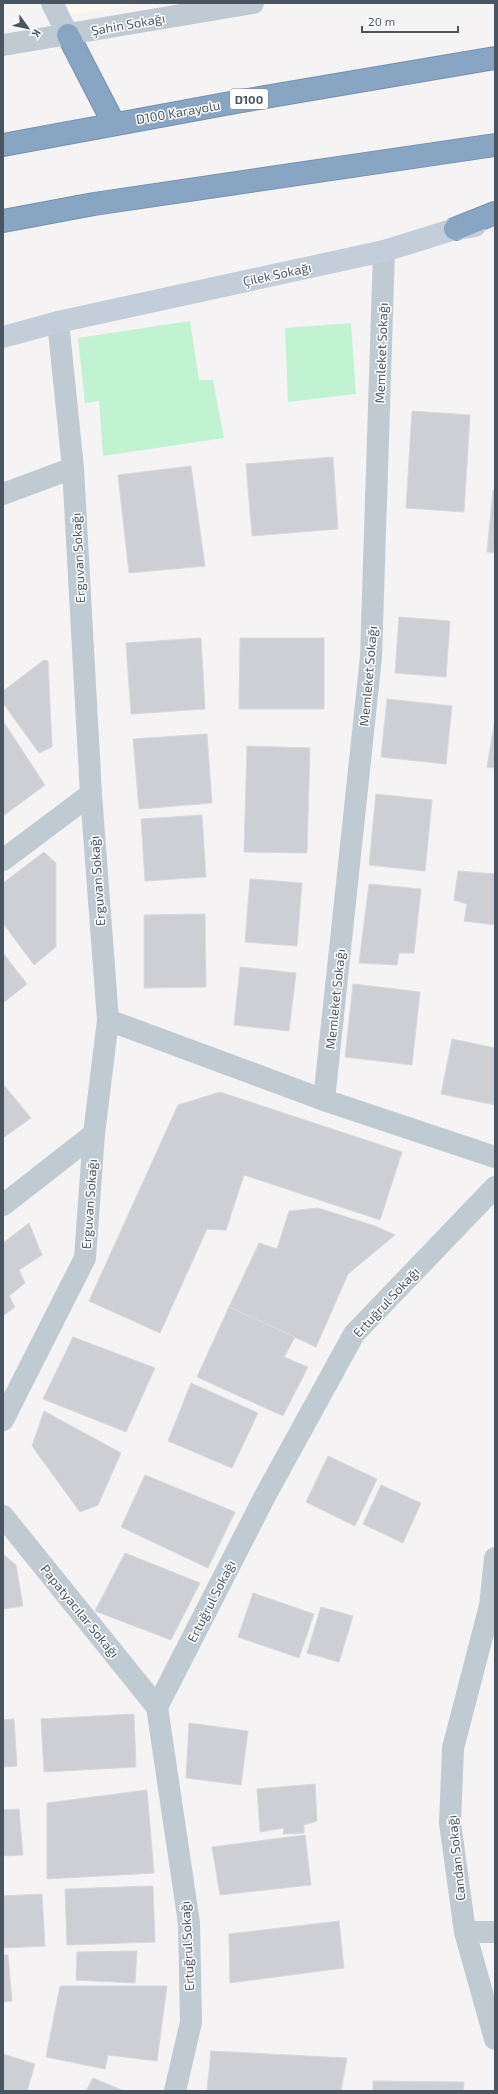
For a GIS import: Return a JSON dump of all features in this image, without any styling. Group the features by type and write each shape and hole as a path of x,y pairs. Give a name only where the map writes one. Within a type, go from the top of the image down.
{"highway":[{"path":"68,35 114,124"},
{"name":"D100 Karayolu","path":"3,145 114,124 495,58"},
{"path":"3,221 94,204 495,144"},
{"path":"455,229 495,213"}],"main road":[{"name":"Çilek Sokağı","path":"3,337 58,322 384,251 455,229 495,223"}],"street":[{"name":"Şahin Sokağı","path":"3,45 253,3"},
{"path":"59,6 68,35"},
{"name":"Memleket Sokağı","path":"324,1100 371,657 384,251"},
{"name":"Erguvan Sokağı","path":"3,1420 85,1258 94,1134 108,1020 91,794 73,468 58,322"},
{"path":"3,494 73,468"},
{"path":"3,860 91,794"},
{"path":"108,1020 324,1100 495,1157"},
{"path":"3,1205 94,1134"},
{"name":"Ertuğrul Sokağı","path":"175,2091 191,2022 188,1924 157,1707 265,1496 354,1334 495,1187"},
{"name":"Papatyacılar Sokağı","path":"3,1516 157,1707"},
{"name":"Candan Sokağı","path":"495,1558 493,1604 453,1748 450,1823 465,1932 495,2039"},
{"path":"465,1932 495,1932"}],"shaded area":[{"path":"68,3 148,3 69,15"}],"green space":[{"path":"190,321 199,380 213,380 224,438 103,456 99,401 85,403 78,338"},
{"path":"351,323 356,394 288,402 285,328"}],"building":[{"path":"412,411 470,415 464,512 406,508"},
{"path":"333,457 338,529 252,536 246,464"},
{"path":"191,466 205,566 129,573 118,475"},
{"path":"493,490 495,490 495,553 487,552"},
{"path":"399,617 450,621 446,677 395,673"},
{"path":"201,638 205,709 131,714 126,643"},
{"path":"240,638 324,638 324,709 239,709"},
{"path":"44,660 48,661 52,747 39,753 3,703 3,691"},
{"path":"387,699 452,706 446,764 381,757"},
{"path":"495,719 495,768 487,767"},
{"path":"3,721 45,785 3,816"},
{"path":"207,734 212,803 139,809 133,739"},
{"path":"247,746 310,748 307,853 244,852"},
{"path":"376,794 432,800 425,871 369,865"},
{"path":"202,815 206,877 145,881 141,819"},
{"path":"44,852 56,863 56,947 34,965 3,923 3,883"},
{"path":"458,871 495,874 495,925 464,921 467,904 454,900"},
{"path":"250,879 302,883 297,946 245,942"},
{"path":"369,884 421,889 414,953 399,953 397,965 359,963"},
{"path":"205,914 206,987 144,988 144,915"},
{"path":"3,953 27,984 3,1003"},
{"path":"240,967 296,973 289,1031 234,1025"},
{"path":"353,984 420,992 412,1065 345,1057"},
{"path":"452,1039 495,1048 495,1105 441,1094"},
{"path":"3,1084 31,1118 3,1138"},
{"path":"220,1092 402,1152 380,1220 244,1175 226,1230 207,1229 160,1333 89,1301 178,1105"},
{"path":"318,1208 375,1226 395,1235 348,1274 316,1347 229,1307 259,1243 277,1249 289,1211"},
{"path":"29,1223 42,1255 19,1270 25,1283 9,1296 15,1307 3,1316 3,1243"},
{"path":"229,1307 295,1337 284,1357 308,1367 283,1416 197,1377"},
{"path":"73,1337 155,1368 126,1432 43,1399"},
{"path":"191,1383 258,1413 232,1468 168,1441"},
{"path":"44,1411 121,1453 98,1505 80,1512 32,1446"},
{"path":"328,1456 377,1479 355,1526 306,1502"},
{"path":"145,1475 235,1512 208,1568 121,1527"},
{"path":"381,1485 421,1503 403,1543 363,1524"},
{"path":"125,1553 200,1583 171,1640 95,1611"},
{"path":"3,1554 16,1565 23,1606 3,1609"},
{"path":"253,1593 314,1614 299,1658 238,1637"},
{"path":"321,1607 353,1616 339,1662 307,1653"},
{"path":"134,1714 136,1767 44,1772 41,1719"},
{"path":"14,1719 17,1766 3,1767 3,1720"},
{"path":"189,1723 248,1731 241,1785 186,1778"},
{"path":"315,1784 317,1821 304,1825 304,1833 283,1834 284,1828 260,1832 257,1789"},
{"path":"147,1790 154,1873 47,1879 47,1803"},
{"path":"19,1809 23,1855 3,1856 3,1810"},
{"path":"305,1835 311,1885 220,1895 212,1847"},
{"path":"153,1886 155,1942 67,1945 65,1889"},
{"path":"42,1894 45,1946 3,1948 3,1896"},
{"path":"339,1921 344,1968 230,1983 229,1934"},
{"path":"137,1951 135,1983 76,1980 77,1952"},
{"path":"3,1955 8,1955 12,2001 3,2002"},
{"path":"60,1986 167,1986 157,2061 108,2055 105,2069 46,2057"},
{"path":"211,2051 347,2058 341,2091 210,2091 207,2090"},
{"path":"3,2054 35,2064 27,2091 3,2091"},
{"path":"93,2078 124,2091 86,2091"},
{"path":"373,2081 464,2082 463,2091 373,2091"}]}
